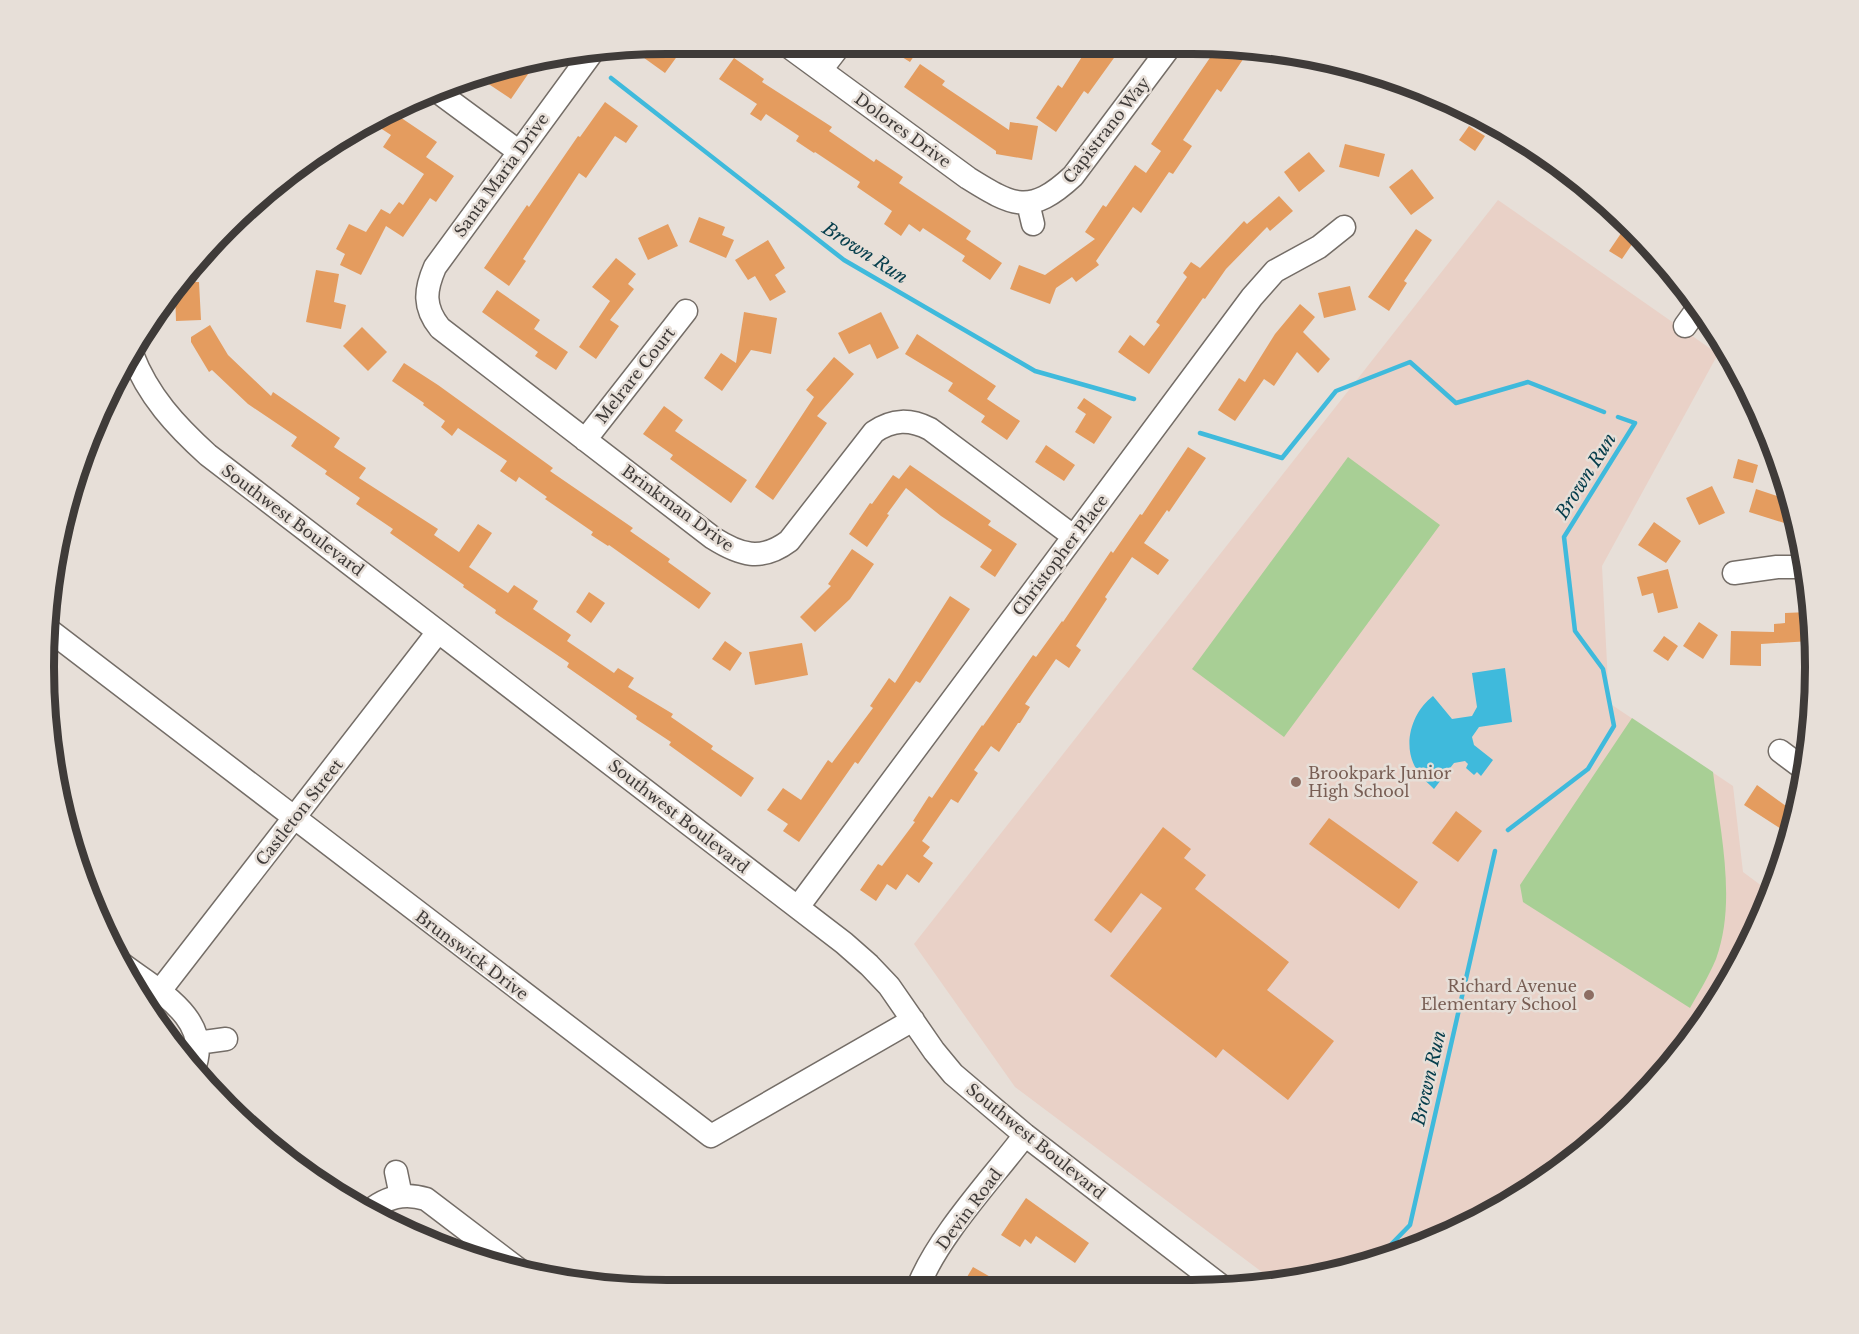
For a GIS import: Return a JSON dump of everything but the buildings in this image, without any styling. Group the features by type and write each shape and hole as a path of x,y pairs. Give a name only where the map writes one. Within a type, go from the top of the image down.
{"street":[{"name":"Dolores Drive","path":"799,54 968,178 1013,202 1030,214"},
{"path":"821,70 833,54"},
{"name":"Capistrano Way","path":"1030,214 1043,199 1073,176 1164,54"},
{"name":"Santa Maria Drive","path":"418,305 435,267 587,59"},
{"path":"444,97 518,151"},
{"name":"Christopher Place","path":"798,907 1264,281 1275,271 1319,247 1344,227"},
{"name":"Brinkman Drive","path":"418,305 447,335 713,538 760,565 789,541 874,432 890,415 930,429 1074,536"},
{"name":"Melrare Court","path":"585,440 686,311"},
{"name":"Southwest Boulevard","path":"135,362 169,418 208,455 798,907 869,965 889,986 934,1051 953,1074 1025,1135 1210,1280"},
{"path":"1734,573 1777,567 1796,567"},
{"name":"Castleton Street","path":"159,992 438,632"},
{"name":"Brunswick Drive","path":"55,635 293,819 711,1136 913,1020"},
{"path":"1780,751 1797,764"},
{"path":"137,975 181,1009 192,1024 197,1043 196,1059"},
{"path":"197,1043 226,1040"},
{"name":"Devin Road","path":"922,1280 950,1232 1025,1135"},
{"path":"396,1172 401,1196"},
{"path":"375,1206 380,1202 401,1196 426,1199 503,1257"}],"shaded area":[{"name":"Brookpark Junior High School","path":"1498,200 1718,354 1602,566 1609,703 1733,786 1743,872 1763,887 1742,938 1723,974 1702,1008 1678,1040 1653,1071 1596,1128 1533,1177 1463,1217 1427,1233 1401,1243 1395,1239 1390,1247 1351,1259 1267,1276 1015,1087 914,944"}],"green space":[{"path":"1348,457 1440,525 1284,737 1192,669"},
{"path":"1632,718 1713,772 1723,842 1725,914 1716,959 1690,1008 1523,902 1520,885"}],"water":[{"path":"1505,668 1512,722 1479,727 1472,737 1474,745 1493,760 1481,776 1477,772 1474,775 1466,768 1468,764 1465,761 1454,763 1434,789 1418,772 1410,752 1411,731 1419,712 1433,696 1452,719 1472,716 1477,707 1472,673"}],"waterway":[{"name":"Brown Run","path":"611,78 844,260 1035,371 1134,399"},
{"name":"Brown Run","path":"1200,433 1282,458 1336,391 1410,362 1456,403 1528,382 1604,412"},
{"name":"Brown Run","path":"1508,830 1588,769 1614,726 1603,669 1575,631 1564,537 1635,423 1618,417"},
{"name":"Brown Run","path":"1388,1247 1410,1225 1495,851"}],"place":[{"name":"Brookpark Junior High School","path":"1296,782"},
{"name":"Richard Avenue Elementary School","path":"1589,995"}]}
